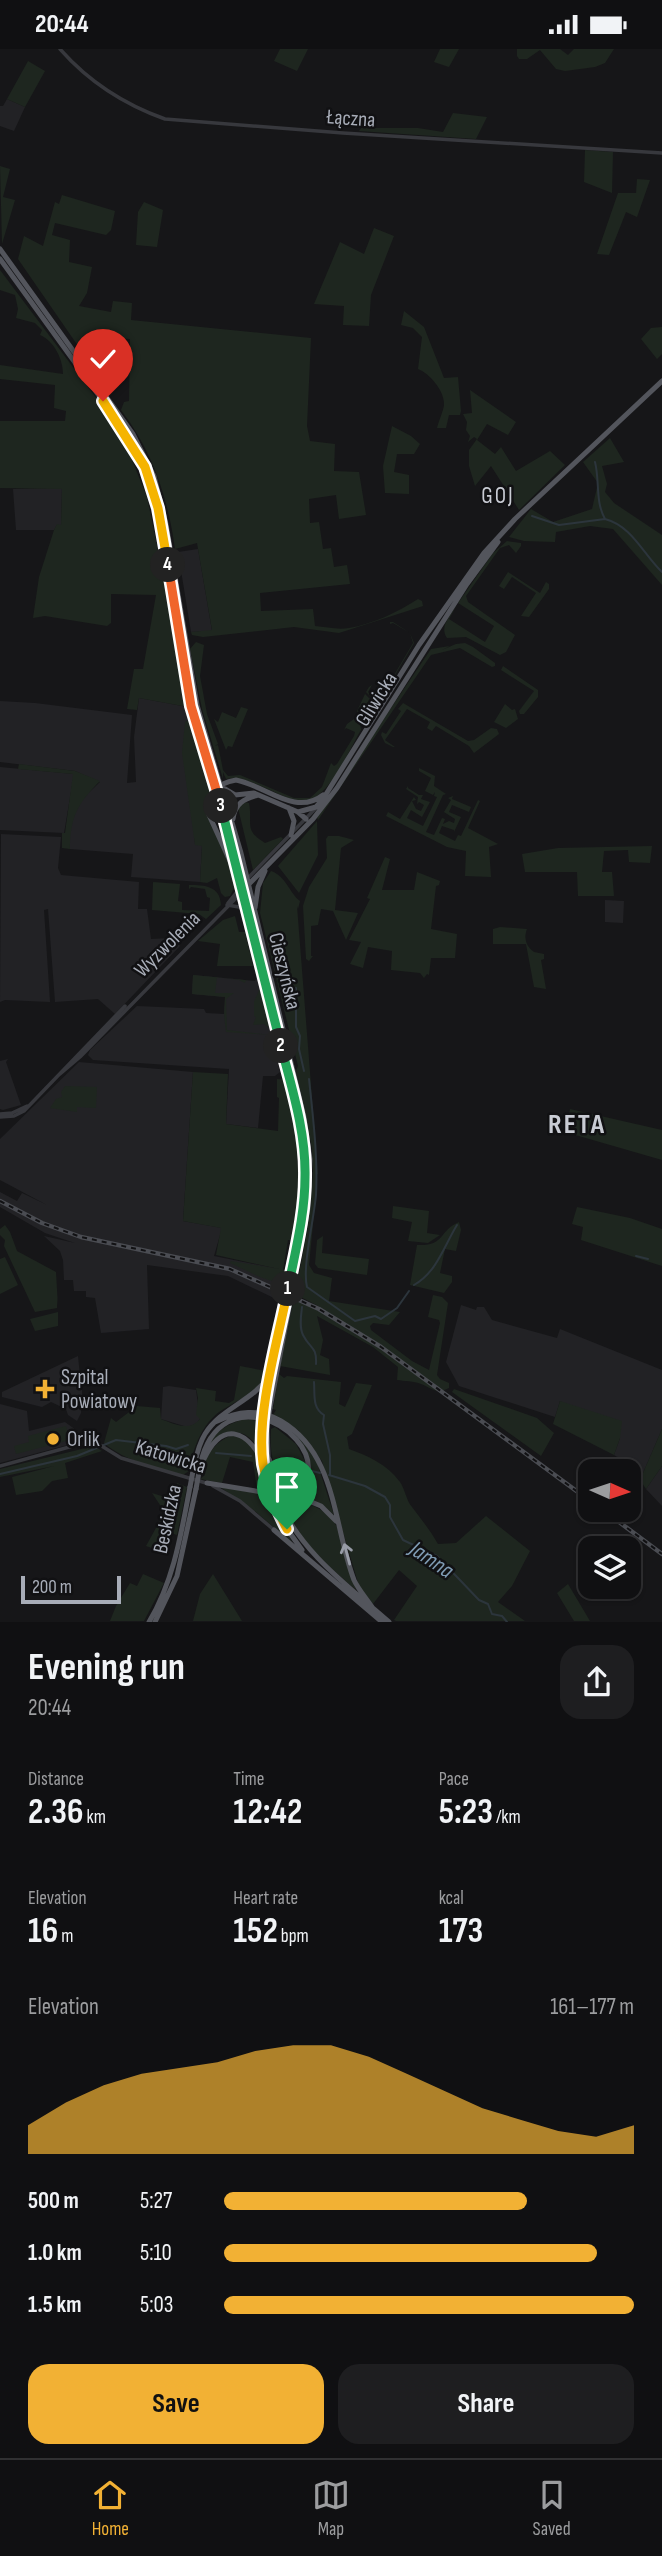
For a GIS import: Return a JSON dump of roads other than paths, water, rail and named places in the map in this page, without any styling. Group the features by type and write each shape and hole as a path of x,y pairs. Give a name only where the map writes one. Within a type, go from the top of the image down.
{"main road":[{"path":"0,249 133,434 155,476 166,524 197,705 217,782"},
{"path":"0,259 118,422 145,467 158,508 191,706 217,782 222,792 233,795 251,792 309,819 304,828 245,885 209,815 208,807 213,791 219,786 236,780 293,803 304,804 315,801 328,790"},
{"name":"Gliwicka","path":"316,807 419,645 484,553 662,381"},
{"name":"Gliwicka","path":"309,819 351,768 470,578 523,513"},
{"name":"Cieszyńska","path":"222,792 233,822 245,885"},
{"name":"Cieszyńska","path":"222,792 300,1120 305,1161 301,1218 267,1408"},
{"path":"233,822 238,804 248,797 258,795"},
{"path":"293,810 316,807"},
{"path":"291,835 295,823 293,810"},
{"path":"251,912 268,865"},
{"name":"Cieszyńska","path":"251,912 304,1117 311,1172 306,1219 267,1408"},
{"path":"215,1422 255,1393 271,1374"},
{"path":"267,1408 265,1459 271,1486 287,1529 306,1555"},
{"path":"215,1422 232,1414 251,1412 268,1415 299,1433 312,1448 322,1467 354,1578 372,1607"},
{"path":"240,1417 265,1420 287,1432 305,1453 309,1464 308,1475 299,1483 287,1485 278,1478 251,1442 241,1435 230,1434 211,1446 196,1471 202,1451 212,1433 227,1422 240,1417"},
{"name":"Beskidzka","path":"155,1622 177,1576 201,1441 215,1422"},
{"path":"207,1483 304,1499 321,1506 338,1523"},
{"name":"Beskidzka","path":"149,1622 173,1568 193,1488"},
{"path":"276,1501 310,1552 389,1622"},
{"path":"274,1529 382,1622"}],"street":[{"name":"Łączna","path":"60,49 107,92 138,109 165,119 367,135 662,153"},
{"name":"Gliwicka","path":"245,885 309,819 316,807"},
{"name":"Wyzwolenia","path":"0,1116 20,1114 83,1054 245,885"},
{"path":"227,905 251,912"},
{"path":"0,1466 89,1443 92,1440 90,1435 83,1437 85,1442"},
{"name":"Katowicka","path":"92,1440 140,1465 207,1483 240,1501 274,1529"}],"waterway":[{"name":"RETA","path":"595,462 600,505 605,519 630,534 662,572"},
{"path":"532,516 559,525 605,519"},
{"path":"296,988 296,1027 300,1036 299,1049 304,1071"},
{"path":"309,1079 316,1180 306,1268 307,1287 355,1321 375,1316 381,1319 397,1308 409,1291"},
{"path":"414,1285 429,1273 457,1225"},
{"path":"636,1256 648,1259"},
{"path":"302,1307 302,1332 314,1351 316,1364"},
{"path":"314,1382 316,1405 324,1415 330,1475"},
{"name":"Jamna","path":"0,1474 77,1456 116,1440 176,1449 188,1445"},
{"name":"Jamna","path":"216,1453 251,1456"},
{"name":"Jamna","path":"280,1462 302,1468"},
{"name":"Jamna","path":"312,1471 320,1473"},
{"name":"Jamna","path":"329,1475 365,1486 385,1497 390,1505 390,1517 403,1540 437,1556 479,1600 488,1604 492,1614 502,1616 507,1622"}],"railway":[{"path":"0,1201 42,1223 81,1237 230,1269 319,1309 381,1347 578,1492"},
{"path":"620,1523 662,1554"}],"place":[{"name":"Szpital Powiatowy","path":"45,1389"},
{"name":"Orlik","path":"53,1439"}],"district":[{"name":"GOJ","path":"498,495"},
{"name":"RETA","path":"577,1123"}]}
